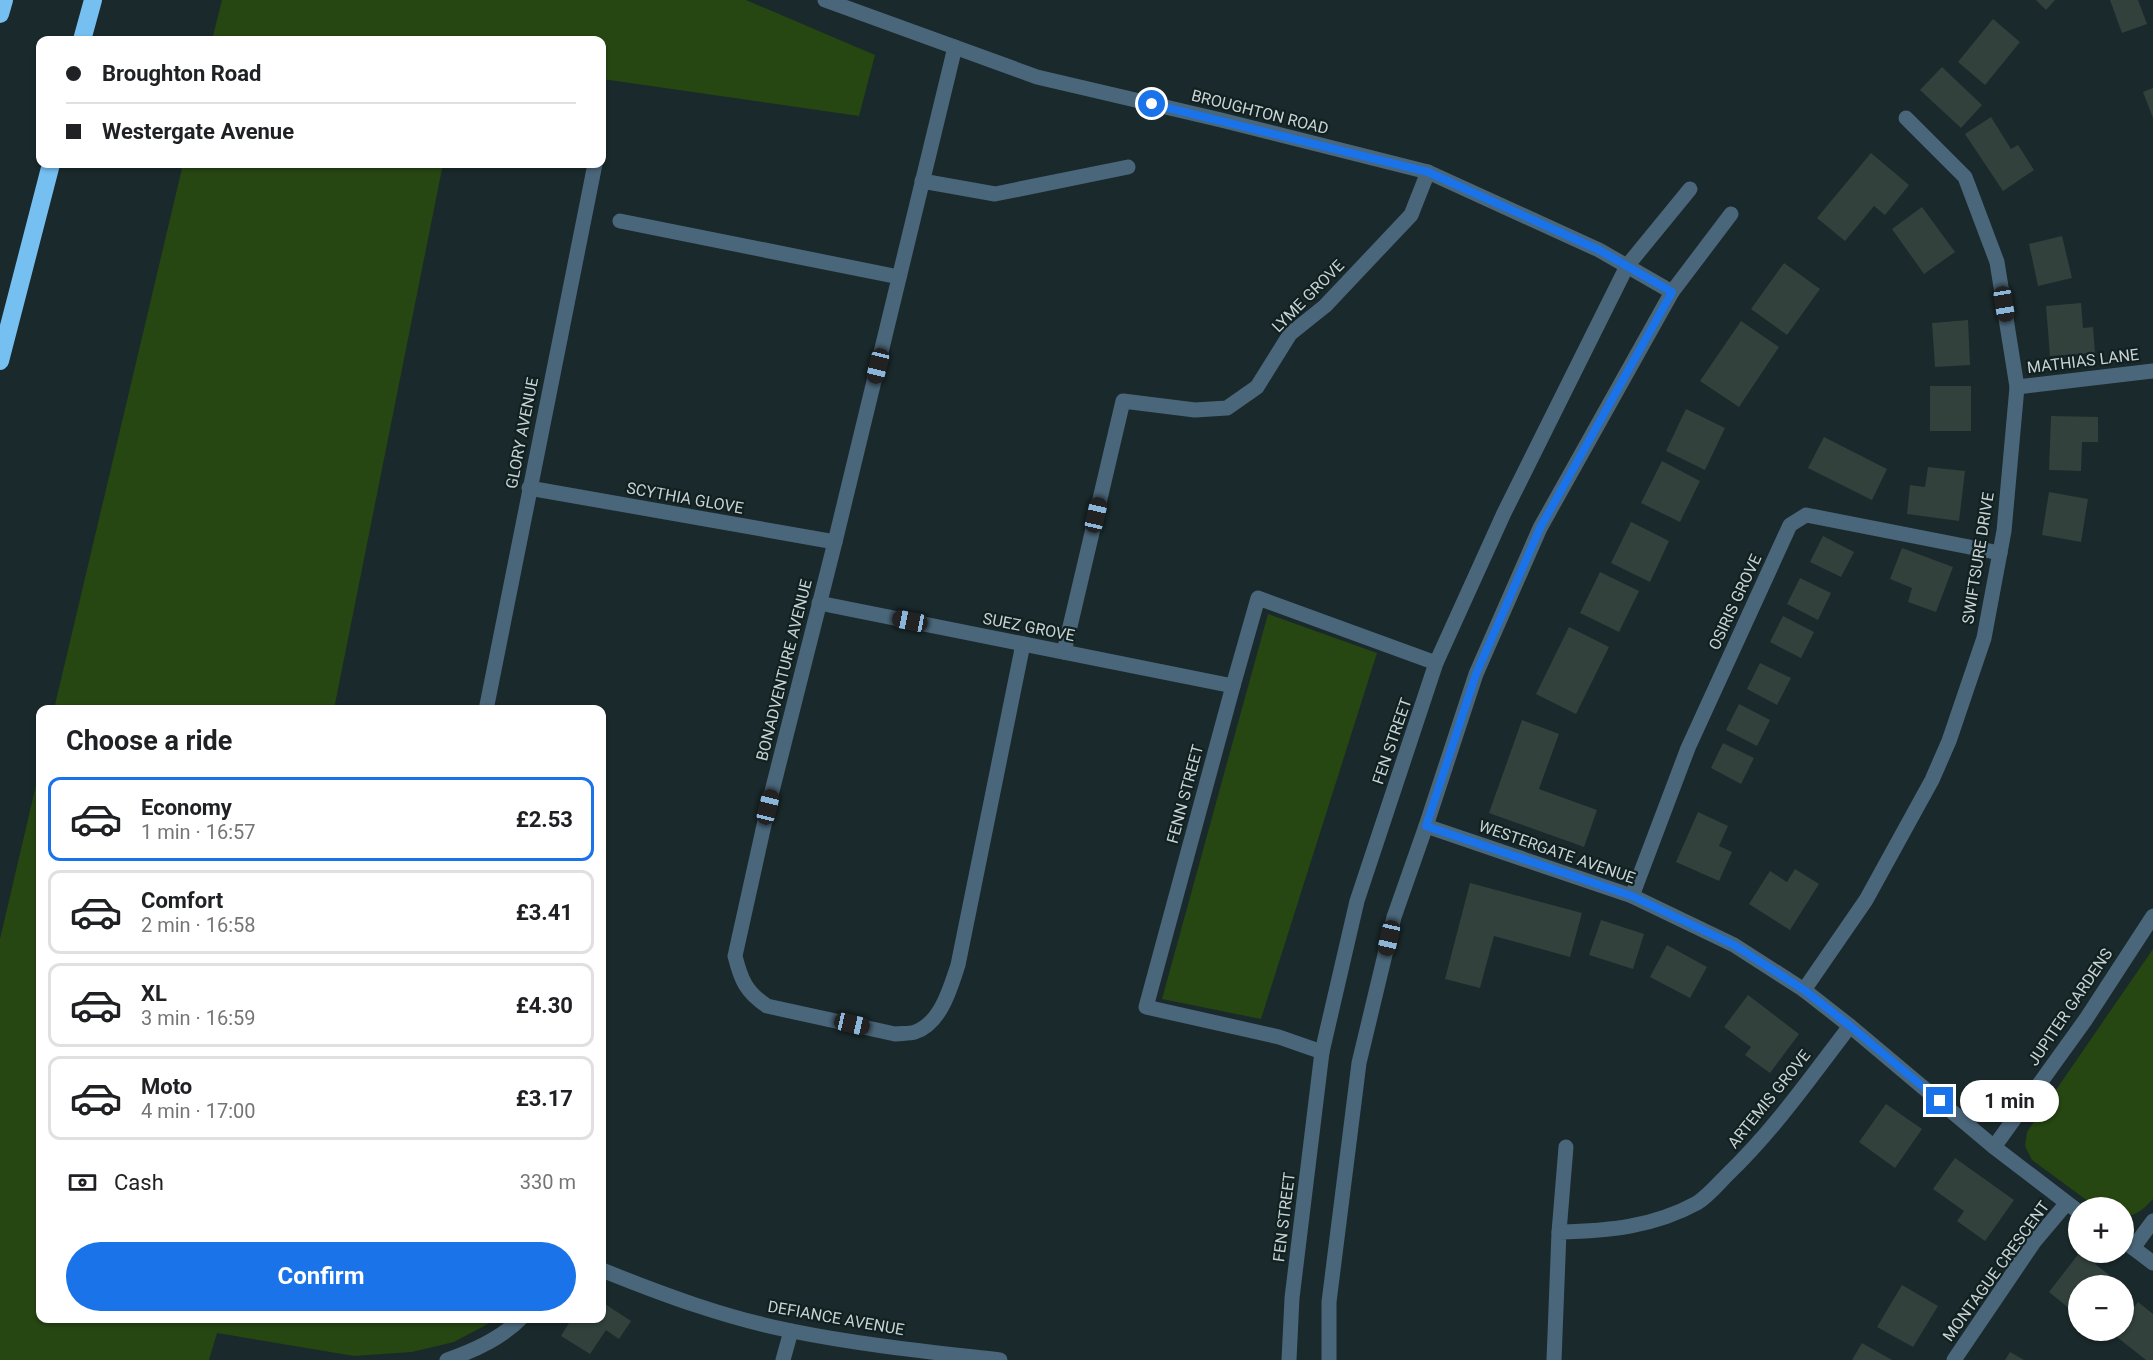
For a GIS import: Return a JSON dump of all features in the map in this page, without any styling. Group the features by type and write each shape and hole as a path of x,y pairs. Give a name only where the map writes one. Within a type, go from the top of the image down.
{"highway":[{"path":"0,14 4,0"},
{"path":"83,36 93,0"},
{"path":"0,361 50,168"}],"street":[{"name":"BROUGHTON ROAD","path":"825,0 1037,77 1428,172 1599,250 1672,292"},
{"name":"BONADVENTURE AVENUE","path":"955,47 768,807 735,956 740,975 751,995 767,1006 895,1034 915,1032 930,1021 947,999 954,976 1023,644"},
{"name":"SWIFTSURE DRIVE","path":"1804,990 1866,900 1932,780 1949,741 1984,638 2004,531 2017,387 1997,262 1965,177 1906,118"},
{"path":"922,181 996,194 1128,167"},
{"name":"GLORY AVENUE","path":"487,705 594,168"},
{"name":"LYME GROVE","path":"1064,652 1123,401 1195,410 1227,408 1257,387 1290,334 1325,306 1411,215 1428,172"},
{"name":"FEN STREET","path":"1289,1360 1292,1298 1322,1052 1357,901 1436,663 1504,513 1628,266 1690,189"},
{"path":"1329,1360 1329,1302 1359,1063 1394,917 1476,674 1540,528 1672,292 1731,214"},
{"path":"620,221 899,277"},
{"name":"MATHIAS LANE","path":"2017,387 2153,371"},
{"name":"SCYTHIA GLOVE","path":"529,488 835,542"},
{"name":"OSIRIS GROVE","path":"1632,896 1688,748 1790,525 1806,515 2000,553"},
{"name":"FENN STREET","path":"1322,1052 1279,1037 1146,1008 1258,598 1436,663"},
{"name":"SUEZ GROVE","path":"819,603 1233,686"},
{"name":"WESTERGATE AVENUE","path":"1426,826 1632,896 1734,945 1804,990 1994,1147 2068,1204"},
{"name":"JUPITER GARDENS","path":"1994,1147 2086,1019 2153,916"},
{"name":"ARTEMIS GROVE","path":"1559,1232 1608,1231 1658,1220 1699,1202 1753,1150 1792,1104 1850,1026"},
{"path":"1554,1360 1559,1232 1566,1147"},
{"name":"MONTAGUE CRESCENT","path":"1954,1360 2034,1242 2068,1212"},
{"path":"2134,1239 2153,1221"},
{"path":"2134,1248 2153,1263"},
{"name":"DEFIANCE AVENUE","path":"606,1272 684,1303 791,1331 892,1347 1000,1360"},
{"path":"447,1360 465,1354 510,1329 516,1323"},
{"path":"783,1360 791,1331"}],"green space":[{"path":"222,0 746,0 875,55 859,116 606,80 606,36 213,36"},
{"path":"182,168 442,168 335,705 55,705"},
{"path":"1268,614 1377,653 1261,1019 1162,999"},
{"path":"36,785 36,1323 490,1323 454,1342 412,1352 354,1356 217,1333 209,1360 0,1360 0,939"},
{"path":"2153,949 2153,1199 2134,1214 2134,1197 2082,1197 2032,1160 2025,1146 2027,1132"}],"building":[{"path":"2036,0 2055,0 2046,10"},
{"path":"2110,0 2138,0 2147,24 2122,33"},
{"path":"1993,19 2020,42 1985,85 1958,62"},
{"path":"1942,67 1982,105 1961,128 1920,90"},
{"path":"2153,88 2153,118 2143,92"},
{"path":"1991,117 2011,149 2018,145 2034,170 2003,191 1965,134"},
{"path":"1871,153 1909,185 1885,215 1874,206 1845,241 1817,218"},
{"path":"1922,207 1955,252 1924,274 1892,229"},
{"path":"2062,236 2072,278 2038,286 2029,244"},
{"path":"1784,263 1820,289 1787,335 1751,309"},
{"path":"2081,303 2083,328 2093,327 2095,353 2050,356 2046,306"},
{"path":"1968,320 1970,365 1935,367 1932,323"},
{"path":"1741,321 1779,347 1739,407 1700,381"},
{"path":"1930,386 1971,386 1971,431 1930,431"},
{"path":"1686,409 1725,428 1705,470 1666,451"},
{"path":"2051,416 2098,417 2098,442 2082,442 2081,471 2049,470"},
{"path":"1824,437 1887,469 1872,500 1808,468"},
{"path":"1662,461 1700,481 1680,522 1641,503"},
{"path":"1928,467 1965,471 1959,521 1907,514 1910,485 1925,487"},
{"path":"2049,492 2088,499 2081,542 2042,535"},
{"path":"1631,522 1669,541 1650,582 1611,563"},
{"path":"1823,536 1854,552 1841,577 1810,562"},
{"path":"1902,548 1953,567 1936,612 1908,602 1912,588 1890,579"},
{"path":"1600,572 1639,591 1619,632 1580,613"},
{"path":"1800,578 1831,593 1818,620 1787,604"},
{"path":"1783,616 1814,632 1801,658 1770,642"},
{"path":"1569,627 1609,647 1576,714 1536,694"},
{"path":"1760,663 1791,678 1777,705 1747,689"},
{"path":"1739,704 1770,720 1757,746 1726,730"},
{"path":"1522,720 1559,734 1539,789 1597,810 1584,847 1489,813"},
{"path":"1723,743 1754,758 1741,784 1711,768"},
{"path":"1698,812 1728,826 1719,846 1732,852 1719,881 1676,862"},
{"path":"1795,869 1819,884 1790,930 1749,904 1770,871 1787,882"},
{"path":"1470,883 1582,913 1570,957 1494,936 1480,988 1445,979"},
{"path":"1601,920 1644,934 1633,969 1589,955"},
{"path":"1667,945 1707,967 1690,998 1650,977"},
{"path":"1748,995 1799,1034 1770,1073 1745,1055 1751,1047 1724,1027"},
{"path":"1886,1104 1922,1129 1895,1168 1859,1142"},
{"path":"1955,1158 2014,1200 1985,1241 1957,1221 1964,1211 1933,1189"},
{"path":"2071,1263 2094,1263 2109,1275 2068,1275 2068,1307 2049,1292"},
{"path":"1902,1285 1938,1306 1913,1347 1877,1327"},
{"path":"2138,1302 2153,1314 2153,1360 2146,1360 2122,1341 2134,1341 2134,1307"},
{"path":"606,1305 631,1321 619,1339 606,1330 590,1354 561,1336 569,1323 606,1323"},
{"path":"1862,1343 1892,1360 1852,1360"},
{"path":"2010,1352 2024,1360 2005,1360"}],"route":[{"path":"1152,104 1428,172 1599,250 1672,292 1540,528 1476,674 1426,826 1632,896 1734,945 1804,990 1940,1101"}]}
